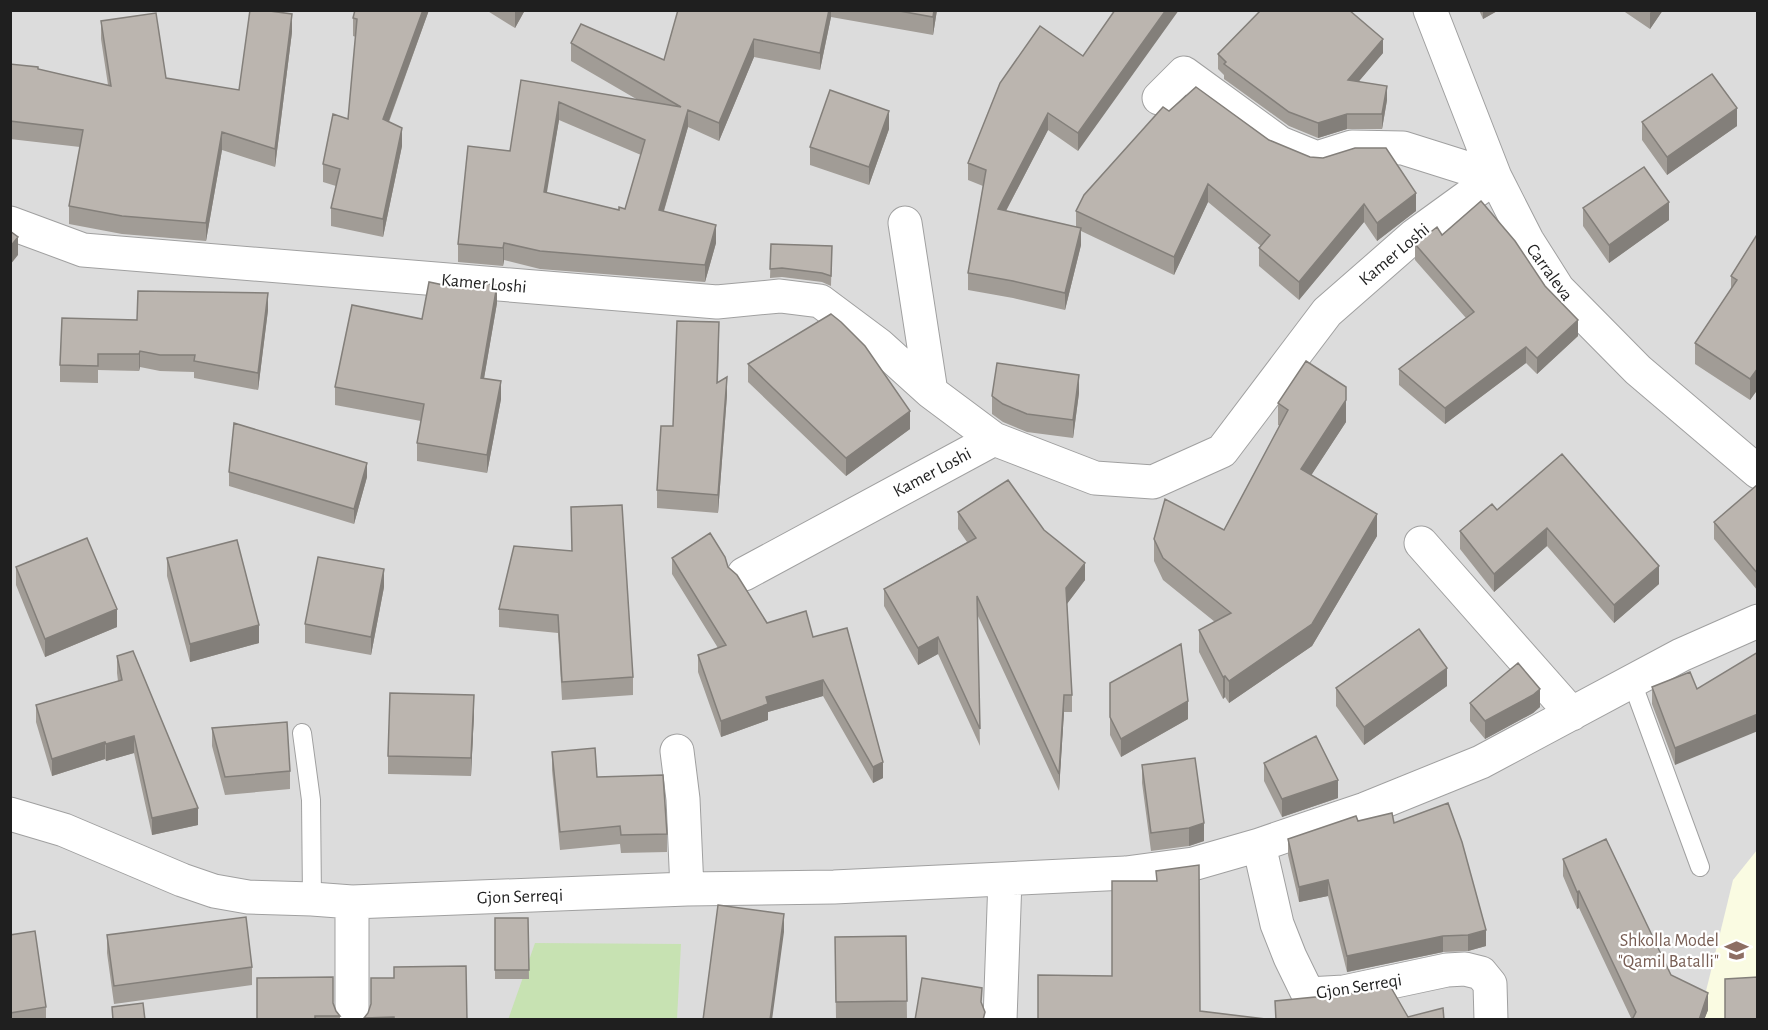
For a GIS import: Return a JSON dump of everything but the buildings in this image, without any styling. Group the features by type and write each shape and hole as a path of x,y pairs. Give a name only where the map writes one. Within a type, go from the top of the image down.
{"street":[{"name":"Carraleva","path":"1430,10 1495,177 1527,240 1558,289 1638,370 1758,472"},
{"path":"1159,99 1184,73 1280,143 1317,158 1352,147 1403,148 1495,177"},
{"name":"Kamer Loshi","path":"10,224 83,250 717,302 780,296 820,301 879,345 931,392 994,439 1095,478 1153,482 1222,451 1327,312 1414,235 1495,177"},
{"path":"905,224 931,392"},
{"name":"Kamer Loshi","path":"744,574 994,439"},
{"path":"1421,543 1572,714"},
{"name":"Gjon Serreqi","path":"10,814 64,830 182,880 214,891 248,897 352,902 687,889 834,887 1126,873 1192,864 1259,845 1365,809 1481,762 1681,655 1758,621"},
{"path":"677,751 683,799 687,889"},
{"name":"Gjon Serreqi","path":"1259,845 1277,924 1308,994 1344,992 1447,970 1465,969 1481,973 1490,984 1491,1020"},
{"path":"1000,1020 1005,879"},
{"path":"352,902 352,1020"}],"lane":[{"path":"1632,682 1700,867"},
{"path":"302,733 311,800 312,899"}],"shaded area":[{"path":"11,11 1757,11 1757,1019 11,1019"},
{"name":"Shkolla Model \"Qamil Batalli\"","path":"1757,850 1757,1019 1699,1020 1733,880"}],"green space":[{"path":"535,943 681,944 677,1019 508,1020"}],"place":[{"name":"Shkolla Model \"Qamil Batalli\"","path":"1737,950"}]}
